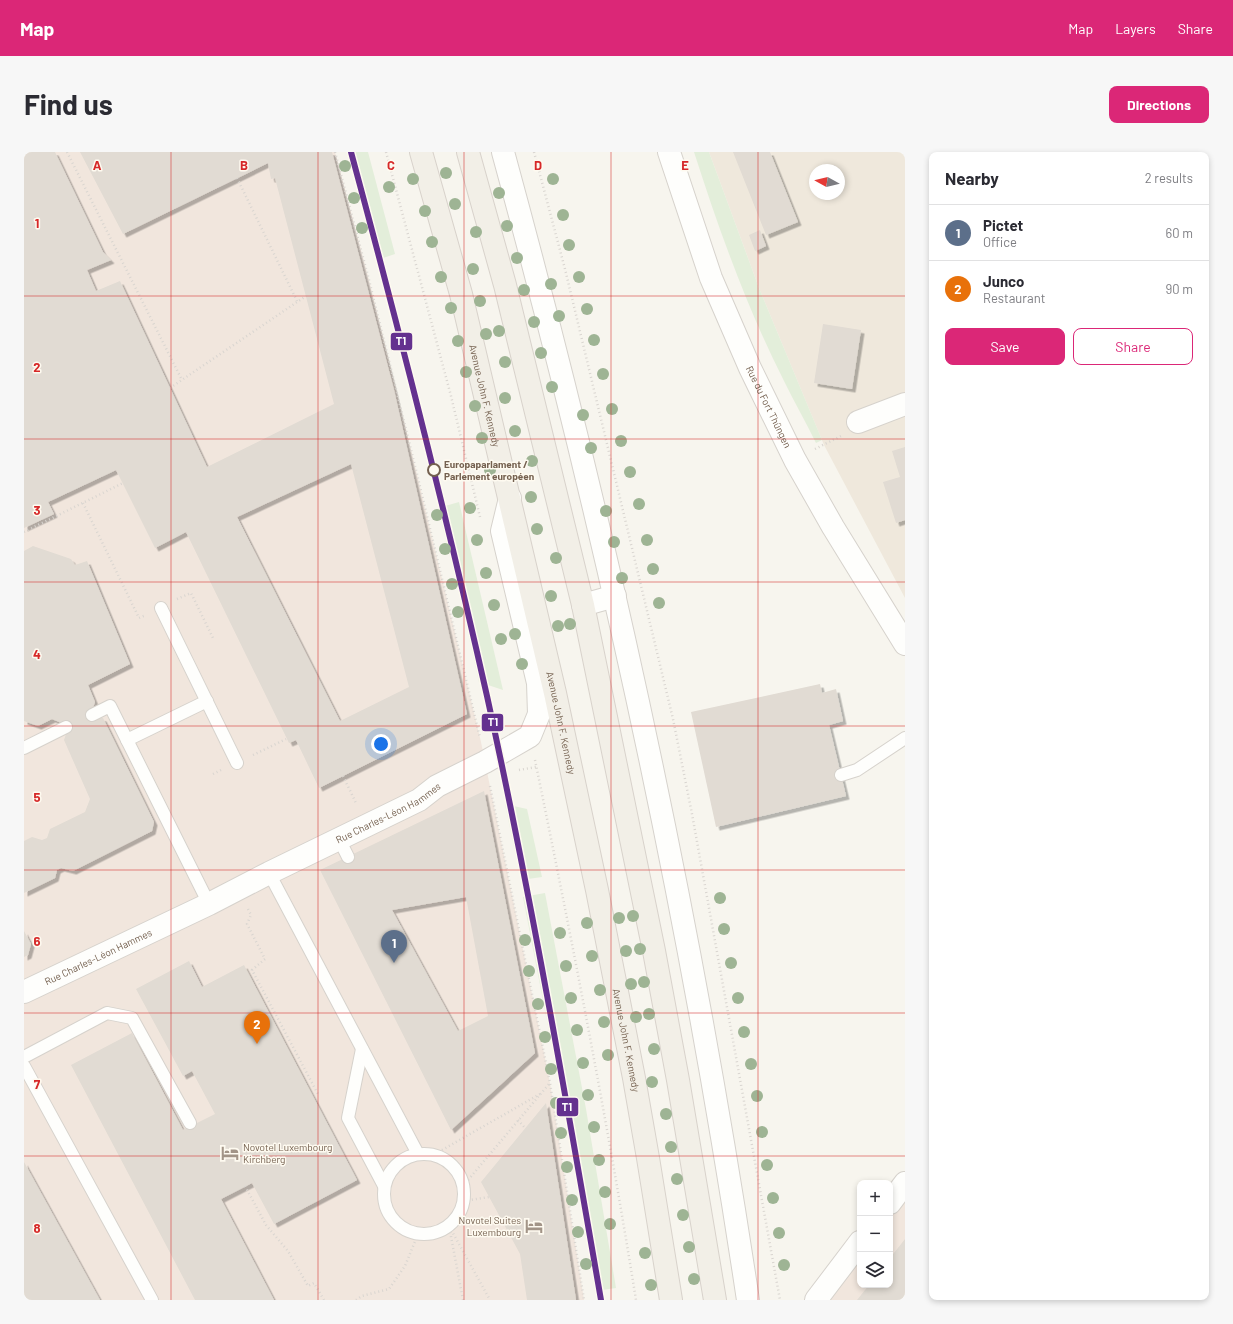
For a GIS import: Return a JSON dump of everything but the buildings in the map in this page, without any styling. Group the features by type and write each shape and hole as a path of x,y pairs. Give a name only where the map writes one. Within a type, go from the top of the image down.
{"main road":[{"name":"Avenue John F. Kennedy","path":"421,152 461,294 555,693 598,896 647,1151 671,1300"},
{"path":"468,152 505,285 583,604 654,951 678,1080 715,1300"}],"street":[{"path":"504,152 537,275 615,596 678,893 700,1005 748,1300"},
{"name":"Rue du Fort Thüngen","path":"669,152 711,278 750,368 795,460 833,527 905,644"},
{"path":"858,422 905,404"},
{"name":"Rue Charles-Léon Hammes","path":"24,992 209,904 269,873 343,848 388,815 419,800 483,752 530,736 539,714 538,683 502,531 510,498"},
{"path":"583,604 615,596"},
{"path":"893,1199 905,1183"},
{"path":"816,1300 857,1246"}],"lane":[{"path":"161,608 237,763"},
{"path":"127,740 207,701"},
{"path":"92,715 110,706 209,904"},
{"path":"24,748 66,727"},
{"path":"841,775 856,770 905,738"},
{"path":"269,873 418,1154"},
{"path":"24,1057 107,1013 132,1018 190,1122"},
{"path":"362,1049 348,1118 384,1186"},
{"path":"24,1066 152,1300"},
{"path":"418,1154 433,1154 448,1161 458,1172 463,1186 464,1201 458,1215 449,1226 434,1233 418,1234 402,1228 391,1217 384,1202 384,1186 391,1171 403,1159 418,1154"}],"path":[{"path":"68,152 182,380"},
{"path":"335,152 368,276 423,497 483,752 550,1083 584,1300"},
{"path":"534,152 565,269 673,719 692,814 780,1300"},
{"path":"237,178 297,302"},
{"path":"170,388 306,296"},
{"path":"824,445 840,436"},
{"path":"811,444 814,450"},
{"path":"24,532 123,483"},
{"path":"83,503 139,618 191,593 213,638"},
{"path":"343,776 356,803"},
{"path":"245,903 251,915 247,924 265,959 252,970 319,1096"},
{"path":"463,1186 550,1083"},
{"path":"433,1154 542,1092"},
{"path":"518,1120 525,1128"},
{"path":"245,1186 266,1225 288,1251 308,1286 314,1283 324,1300"},
{"path":"464,1201 489,1197"},
{"path":"449,1226 463,1300"},
{"path":"449,1226 490,1300"},
{"path":"356,1300 362,1296 389,1289 405,1266 418,1234"}],"shaded area":[{"path":"24,152 335,152 368,276 417,474 481,742 550,1083 584,1300 24,1300"},
{"path":"709,152 905,152 905,598 824,445 759,288"},
{"path":"905,1183 905,1300 816,1300 857,1246 857,1288 893,1288 893,1199"}],"green space":[{"path":"347,152 368,152 395,254 377,260"},
{"path":"694,152 709,152 759,288 822,440 816,443 788,389 746,297 713,210"},
{"path":"459,502 503,690 479,682 438,508"},
{"path":"505,804 527,809 542,877 521,880"},
{"path":"545,893 586,1109 616,1288 595,1291 573,1155 523,897"}],"transit line":[{"name":"T1","path":"351,152 422,424 487,696 533,922 601,1300"}],"place":[{"name":"Europaparlament / Parlement européen","path":"434,470"},
{"name":"Pictet","path":"394,963"},
{"name":"Junco","path":"257,1044"},
{"name":"Novotel Luxembourg Kirchberg","path":"230,1153"},
{"name":"Novotel Suites Luxembourg","path":"534,1226"}]}
